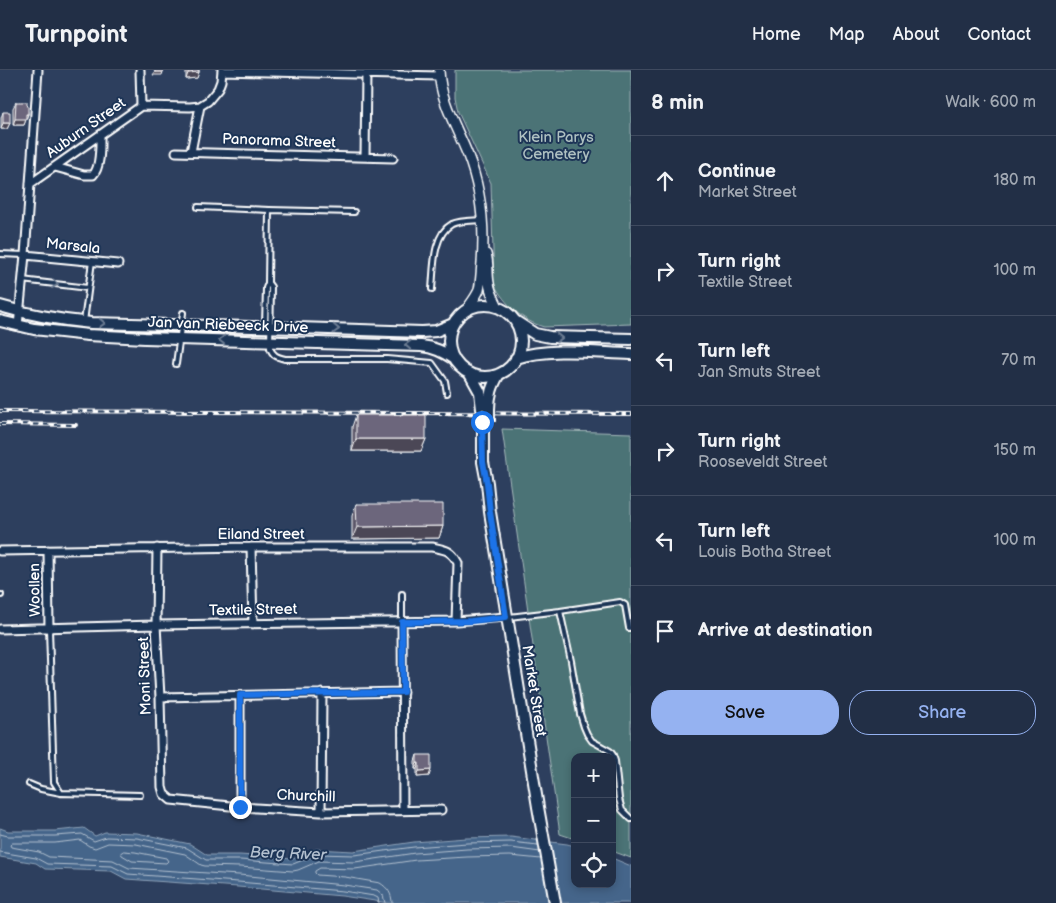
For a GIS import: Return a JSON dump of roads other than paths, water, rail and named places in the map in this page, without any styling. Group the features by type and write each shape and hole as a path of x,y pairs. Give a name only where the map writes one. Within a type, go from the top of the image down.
{"main road":[{"path":"514,321 521,339 520,349 516,358 506,370 490,377 480,377 470,374 461,368 454,359 450,351 449,342 453,324 459,316 477,306 488,305 498,307 514,321 535,334 550,338 631,339"},
{"name":"Jan van Riebeeck Drive","path":"0,306 19,312 66,321 84,322 422,332 436,331 453,324"},
{"name":"Jan van Riebeeck Drive","path":"0,321 18,326 74,334 428,346 444,352 454,359"},
{"path":"516,358 535,353 550,352 631,354"},
{"name":"Market Street","path":"470,374 480,392 486,409"},
{"name":"Market Street","path":"499,374 491,388 486,409 483,462 506,617 555,903"}],"street":[{"path":"18,326 38,70"},
{"path":"140,70 141,106"},
{"path":"192,152 200,106 208,102 218,89 222,71 366,74 439,73 446,105 468,156 478,188 483,220 479,288 467,310"},
{"path":"365,157 366,74"},
{"name":"Auburn Street","path":"30,184 141,106 200,106"},
{"path":"55,167 84,175 93,175 97,172 100,135"},
{"name":"Panorama Street","path":"176,152 393,158"},
{"path":"483,244 487,258 490,288 498,307"},
{"name":"Marsala","path":"24,255 118,264"},
{"path":"251,547 253,624"},
{"name":"Eiland Street","path":"0,551 251,547 432,547 453,554 458,563 456,621"},
{"name":"Moni Street","path":"157,548 156,625 162,786 164,794 171,800"},
{"name":"Woollen","path":"48,550 50,629"},
{"name":"Textile Street","path":"0,629 456,621 506,617"},
{"path":"402,622 403,810"},
{"path":"160,696 403,692"},
{"path":"322,693 322,812"},
{"path":"240,695 240,807"},
{"name":"Churchill","path":"171,800 240,807 322,812 441,810"}],"lane":[{"path":"198,207 354,212"},
{"path":"269,210 268,283 266,288 270,348 273,354 285,359 387,360 432,364 445,381 447,392"},
{"path":"432,289 436,245 443,232 451,225 463,221 483,220"},
{"path":"0,254 24,255"},
{"path":"84,322 92,261"},
{"path":"22,280 88,288"},
{"path":"176,364 183,313"},
{"path":"402,594 402,622"},
{"path":"506,617 620,602 625,605 629,628"},
{"path":"560,611 584,727 592,741 610,751 613,755 622,810 631,819"},
{"path":"50,629 54,782 61,794"},
{"path":"29,784 61,794 140,795"}],"water":[{"path":"0,828 8,831 55,831 84,828 95,836 105,832 137,833 190,844 207,855 240,855 293,859 316,849 353,851 414,842 511,837 571,845 571,888 616,888 616,860 631,866 631,903 388,903 342,896 126,879 111,871 45,869 36,863 0,857"}],"railway":[{"path":"0,411 631,414"},
{"path":"0,424 76,425"}],"park label":[{"name":"Klein Parys Cemetery","path":"556,146"}],"water label":[{"name":"Berg River","path":"288,854"}]}
